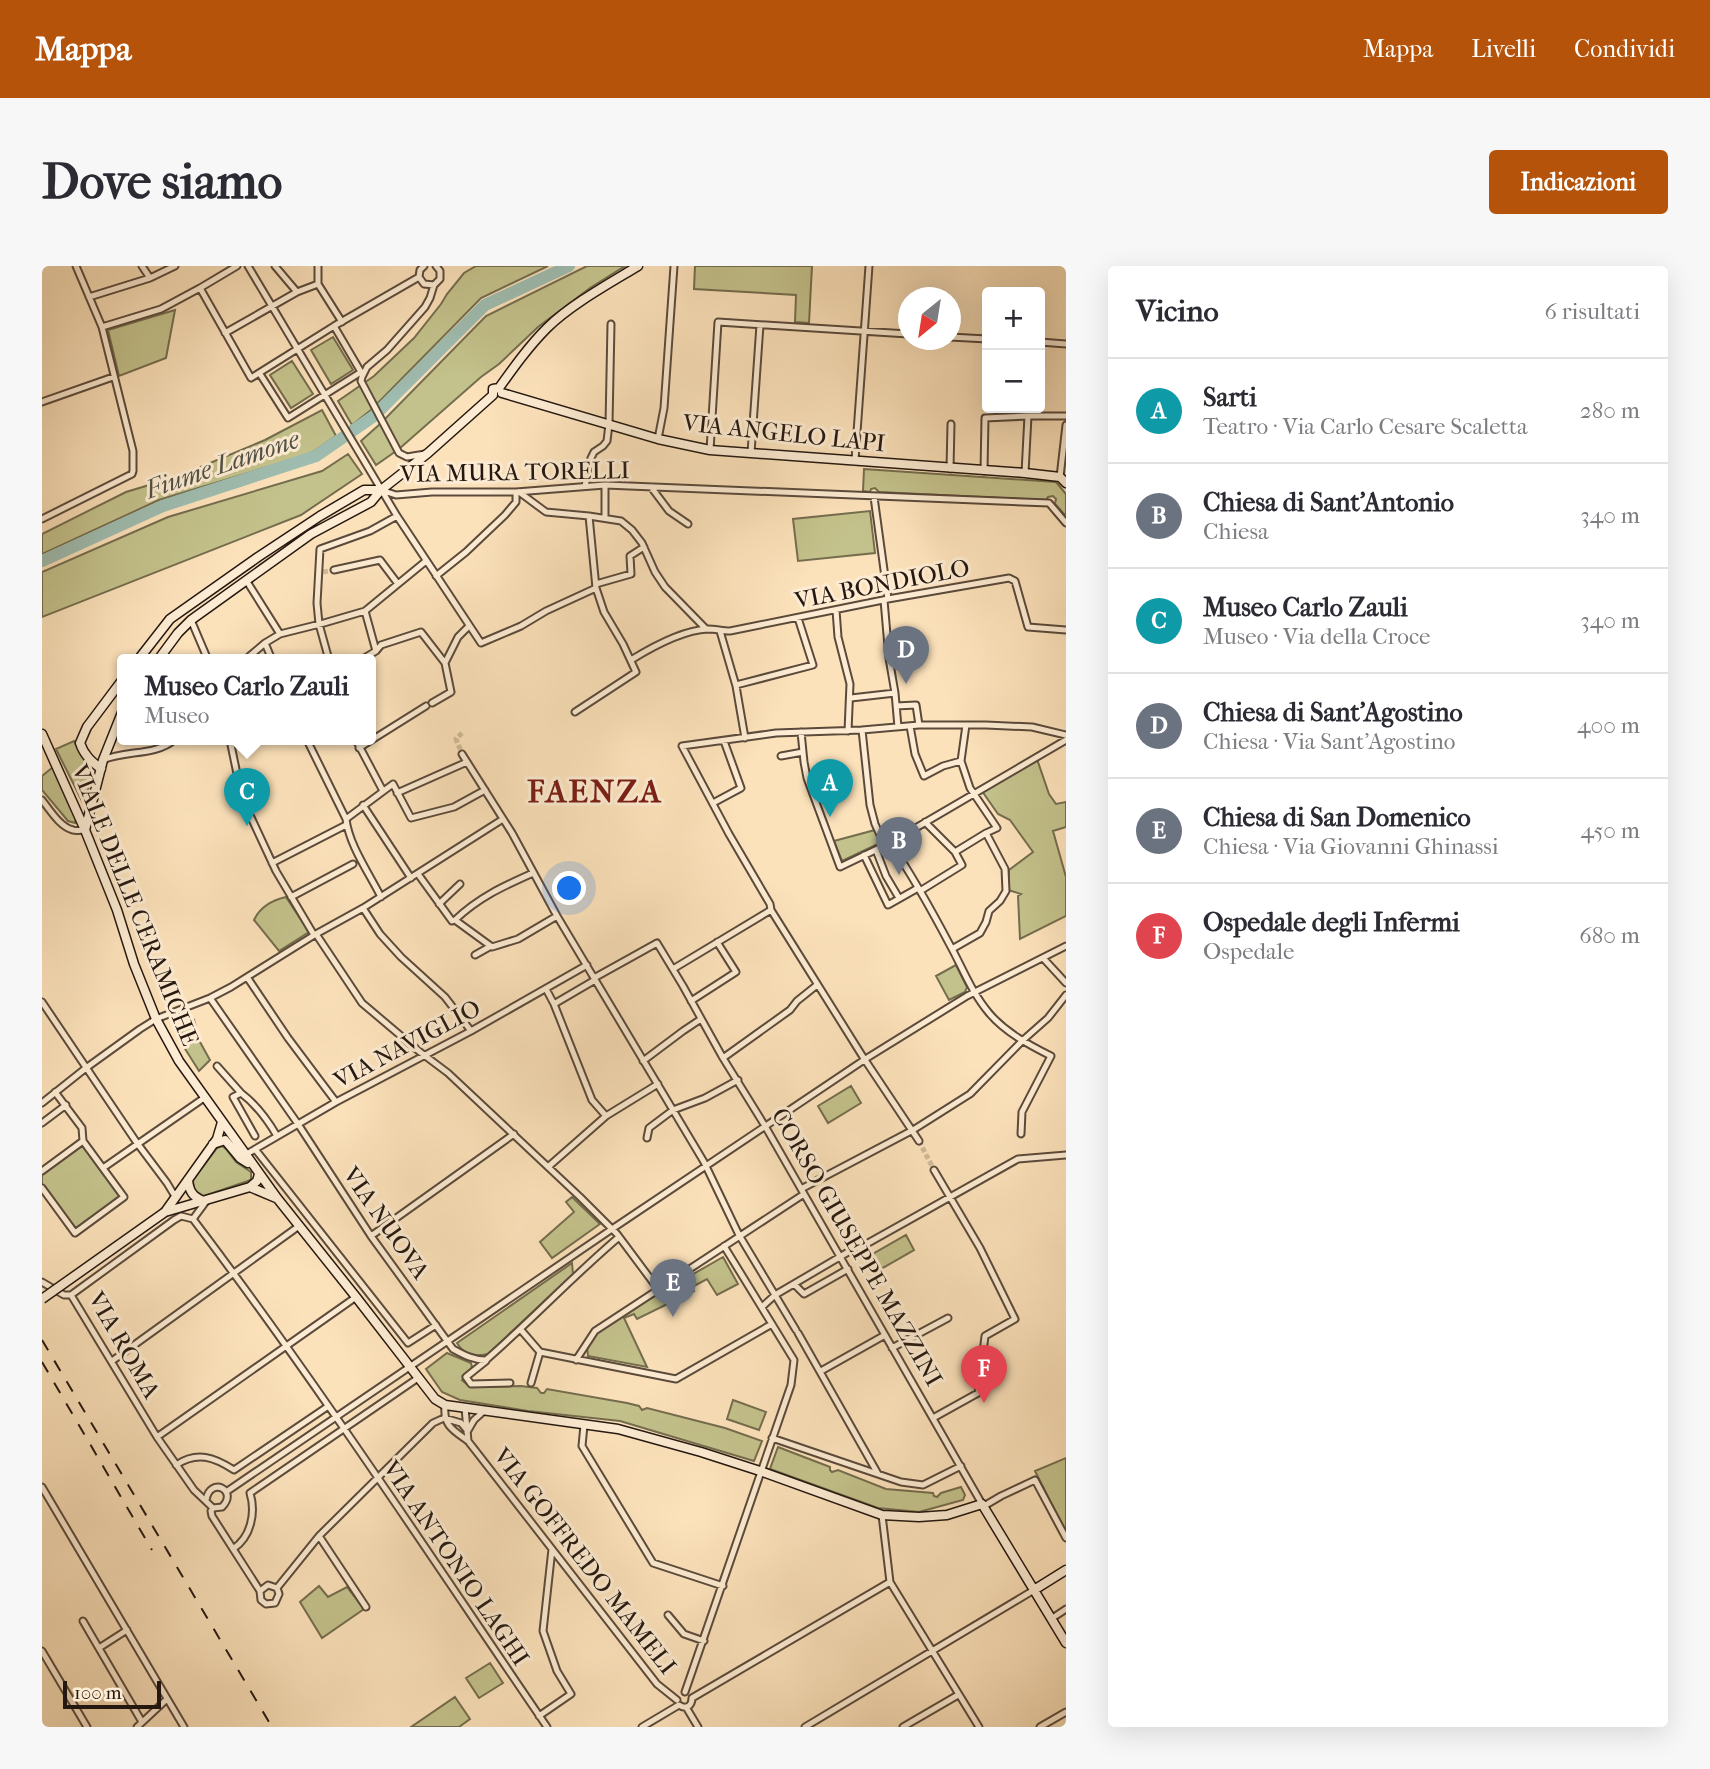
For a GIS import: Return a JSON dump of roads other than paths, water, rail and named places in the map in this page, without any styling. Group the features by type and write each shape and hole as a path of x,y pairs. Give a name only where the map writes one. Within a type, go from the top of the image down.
{"main road":[{"path":"163,654 191,620 311,534 371,502 381,490 498,392 524,353 549,326 638,266"},
{"name":"VIA ANGELO LAPI","path":"498,392 658,439 710,450 1025,473 1063,480"},
{"path":"143,654 170,619 258,557 364,490 381,490"},
{"path":"364,490 371,502"},
{"path":"102,765 91,761 83,752 80,743 87,727 117,687"},
{"path":"85,830 93,794 117,726"},
{"name":"VIALE DELLE CERAMICHE","path":"42,734 85,830 156,1019 179,1061 257,1170"},
{"path":"42,1299 164,1212 219,1135 222,1122"},
{"path":"212,1144 225,1139 240,1158 257,1170 409,1367 435,1399 445,1405 618,1429 760,1471 882,1515 947,1515 983,1505"},
{"path":"164,1212 250,1187 257,1181 257,1170"},
{"path":"188,1179 190,1190 196,1198 205,1201"},
{"path":"250,1187 277,1198"},
{"name":"CORSO GIUSEPPE MAZZINI","path":"983,1505 1066,1643"},
{"path":"1034,1590 1066,1570"}],"street":[{"path":"42,519 132,474 133,451 102,327 76,266"},
{"path":"142,266 150,278"},
{"path":"89,298 150,278 176,266"},
{"path":"102,327 160,309 237,266"},
{"path":"248,266 397,516 481,643 521,626 596,586 631,574 630,556 644,547"},
{"path":"275,266 297,292"},
{"path":"318,266 318,284 342,322"},
{"path":"428,453 407,457 398,453 362,384 362,377 367,368 387,351 425,307 434,285 439,281 440,273 436,266"},
{"path":"658,439 664,408 674,266"},
{"path":"855,460 869,266"},
{"path":"200,288 251,378 419,277 423,267"},
{"path":"440,273 446,267"},
{"path":"419,277 424,285 434,285"},
{"path":"225,333 297,292 318,284"},
{"path":"710,450 718,323 898,334"},
{"path":"585,486 591,458 607,441 611,324"},
{"path":"751,453 760,325"},
{"path":"260,374 288,418 360,372 334,326"},
{"path":"961,338 982,339"},
{"path":"1045,342 1066,344"},
{"path":"42,402 113,377"},
{"path":"1025,473 1028,416"},
{"path":"984,471 985,418 1066,416"},
{"path":"950,469 951,424"},
{"path":"1063,480 1066,425"},
{"path":"605,485 605,518"},
{"name":"VIA MURA TORELLI","path":"381,490 396,495 605,485 1049,503 1066,523"},
{"name":"VIA MURA TORELLI","path":"651,487 669,511 688,524"},
{"path":"517,491 546,512 621,521 632,530 644,547 665,587 706,629"},
{"path":"436,576 505,515 516,502 517,491"},
{"path":"874,497 898,727"},
{"path":"371,502 388,501"},
{"path":"327,654 319,624 317,603 321,572 320,550 370,531 397,516"},
{"path":"575,712 636,672 604,612 596,586 589,516"},
{"path":"334,570 380,560 398,584"},
{"path":"252,654 265,642 280,634 365,611 426,561"},
{"name":"VIA BONDIOLO","path":"706,629 730,631 1009,578 1015,582 1028,627 1066,630"},
{"path":"246,580 280,634"},
{"path":"836,610 838,637 850,684 848,731"},
{"path":"365,611 376,651"},
{"path":"736,685 813,665 798,618"},
{"path":"191,620 205,654"},
{"path":"445,663 458,637 469,626"},
{"path":"631,660 661,643 706,629"},
{"path":"720,631 736,685 745,737"},
{"path":"371,654 381,645 421,632 445,663 451,692 376,738"},
{"path":"265,642 270,654"},
{"path":"850,698 895,693"},
{"path":"896,706 916,705 919,725"},
{"path":"919,1141 771,910 682,746 801,732 919,725 1032,727 1066,738"},
{"path":"955,852 997,828 970,788 961,761 966,725"},
{"path":"910,726 915,754 924,776 943,766 961,761"},
{"path":"862,730 870,805 875,824 909,870 974,992 990,1015 1022,1041 1051,1056 1022,1112 1021,1134"},
{"path":"801,732 807,778 840,867 888,845 1066,738"},
{"path":"713,803 741,788 724,741"},
{"path":"102,765 123,753 165,745"},
{"path":"231,745 242,798 276,871 315,935 362,1003 448,1073 514,1134 612,1229 658,1289"},
{"path":"308,745 346,822 358,861 381,897"},
{"path":"358,745 383,791"},
{"path":"359,748 364,745"},
{"path":"780,756 803,752"},
{"path":"462,754 658,1084 705,1166 739,1236 821,1371 878,1474"},
{"path":"397,793 467,762"},
{"path":"272,863 346,822 363,805 393,784 411,818 454,807 485,790"},
{"path":"42,800 58,820 70,829 85,830"},
{"path":"363,805 411,878"},
{"path":"42,814 50,810"},
{"path":"42,1103 156,1019 210,998 247,977 381,897 503,819"},
{"path":"864,855 888,905 962,865 955,852 925,822"},
{"path":"953,949 980,933 989,911 1006,891 1005,869 986,833"},
{"path":"876,850 886,876 902,897"},
{"path":"291,897 358,861"},
{"path":"455,920 467,908 494,891 533,873"},
{"path":"418,874 452,921 455,920 491,946"},
{"path":"439,904 460,884"},
{"path":"363,908 380,934 445,998 471,1031"},
{"path":"673,969 771,910"},
{"path":"475,955 491,946 518,939 557,916"},
{"path":"691,1001 736,972 717,942"},
{"name":"CORSO GIUSEPPE MAZZINI","path":"594,979 657,943 983,1505"},
{"path":"226,1492 864,1059 974,992 1066,946"},
{"path":"1043,958 1066,983"},
{"name":"VIA NAVIGLIO","path":"245,1156 336,1102 471,1031 587,965"},
{"path":"247,977 336,1102"},
{"path":"554,1004 594,979"},
{"path":"723,1058 790,1010 817,985"},
{"path":"546,989 592,1100 606,1116"},
{"path":"576,1360 595,1331 803,1191 913,1130 970,1094 1048,1018 1066,995"},
{"name":"VIA NUOVA","path":"210,998 298,1124 371,1236 453,1349 476,1360 486,1360"},
{"path":"42,1002 176,1198"},
{"path":"643,1060 701,1019"},
{"path":"217,1066 241,1093 253,1101 277,1136"},
{"path":"648,1138 649,1128 673,1110 705,1098 738,1080"},
{"path":"548,1167 606,1116 658,1084"},
{"path":"42,1188 75,1233 124,1197 83,1141 82,1129 55,1092"},
{"path":"241,1093 233,1097 255,1136"},
{"path":"103,1168 204,1098"},
{"path":"42,1123 66,1105"},
{"path":"371,1236 514,1134"},
{"path":"42,1171 83,1141"},
{"path":"255,1149 408,1343 436,1325"},
{"path":"762,1307 775,1295 840,1257 1018,1159 1066,1156"},
{"path":"933,1418 978,1393 985,1336 1016,1319 980,1248 934,1170"},
{"path":"194,1219 205,1201"},
{"path":"286,1209 296,1201"},
{"name":"VIA ROMA","path":"194,1219 181,1216 174,1220 72,1295 156,1437 194,1490 206,1500"},
{"name":"VIA ANTONIO LAGHI","path":"194,1219 344,1430 547,1727"},
{"path":"112,1361 299,1226"},
{"path":"510,1383 471,1384 466,1377 619,1237"},
{"path":"681,1704 678,1695 685,1692 704,1641 791,1385 794,1360 723,1246"},
{"path":"330,1265 341,1258"},
{"path":"794,1284 803,1294 848,1269"},
{"path":"42,1282 64,1295 72,1295"},
{"path":"156,1437 356,1297"},
{"path":"892,1348 948,1318"},
{"path":"520,1330 540,1352 676,1379 772,1324"},
{"path":"821,1371 885,1335"},
{"path":"531,1383 540,1352"},
{"path":"233,1549 247,1534 252,1521 254,1505 250,1493 418,1378"},
{"path":"276,1588 319,1536 433,1423 444,1418 445,1405"},
{"path":"176,1465 197,1456 214,1459 234,1470 327,1407"},
{"name":"VIA GOFFREDO MAMELI","path":"466,1408 468,1441"},
{"name":"VIA GOFFREDO MAMELI","path":"467,1432 474,1420 484,1411"},
{"name":"VIA GOFFREDO MAMELI","path":"444,1418 461,1423 467,1432"},
{"name":"VIA GOFFREDO MAMELI","path":"444,1418 468,1441 657,1684 681,1704 698,1727"},
{"path":"584,1425 582,1446 653,1563 723,1586"},
{"path":"772,1438 901,1482 923,1485 961,1466"},
{"path":"983,1505 1035,1480 1066,1538"},
{"path":"42,1487 184,1727"},
{"path":"219,1487 226,1492 228,1500 225,1505 213,1508 208,1505 206,1500 211,1489 219,1487"},
{"path":"213,1508 212,1516 260,1591 261,1600 272,1604 279,1597 276,1588"},
{"path":"882,1515 890,1582 979,1727"},
{"path":"319,1536 366,1606"},
{"path":"539,1716 571,1694 557,1671 544,1631 552,1549"},
{"path":"642,1727 681,1704 690,1705 692,1698 890,1582"},
{"path":"260,1591 268,1585 276,1588"},
{"path":"804,1727 1034,1590"},
{"path":"1051,1619 1064,1610 1066,1618"},
{"path":"668,1615 684,1634 704,1641"},
{"path":"83,1621 139,1725 167,1699"},
{"path":"99,1648 127,1630"},
{"path":"42,1651 87,1727"},
{"path":"685,1692 692,1698"},
{"path":"903,1727 958,1695"},
{"path":"1040,1727 1066,1713"}],"waterway":[{"name":"Fiume Lamone","path":"42,561 163,506 316,456 374,416 485,305 569,266"}],"tunnel":[{"path":"323,572 334,570"},
{"path":"462,733 456,739 462,754"},
{"path":"919,1141 934,1170"}],"railway":[{"path":"42,1340 272,1727"},
{"path":"42,1362 152,1550"}],"place":[{"name":"Chiesa di Sant'Agostino","path":"906,684"},
{"name":"Sarti","path":"830,817"},
{"name":"Museo Carlo Zauli","path":"247,826"},
{"name":"Chiesa di Sant'Antonio","path":"899,875"},
{"name":"Chiesa di San Domenico","path":"673,1317"},
{"name":"Ospedale degli Infermi","path":"984,1403"}],"district":[{"name":"FAENZA","path":"595,791"}]}
